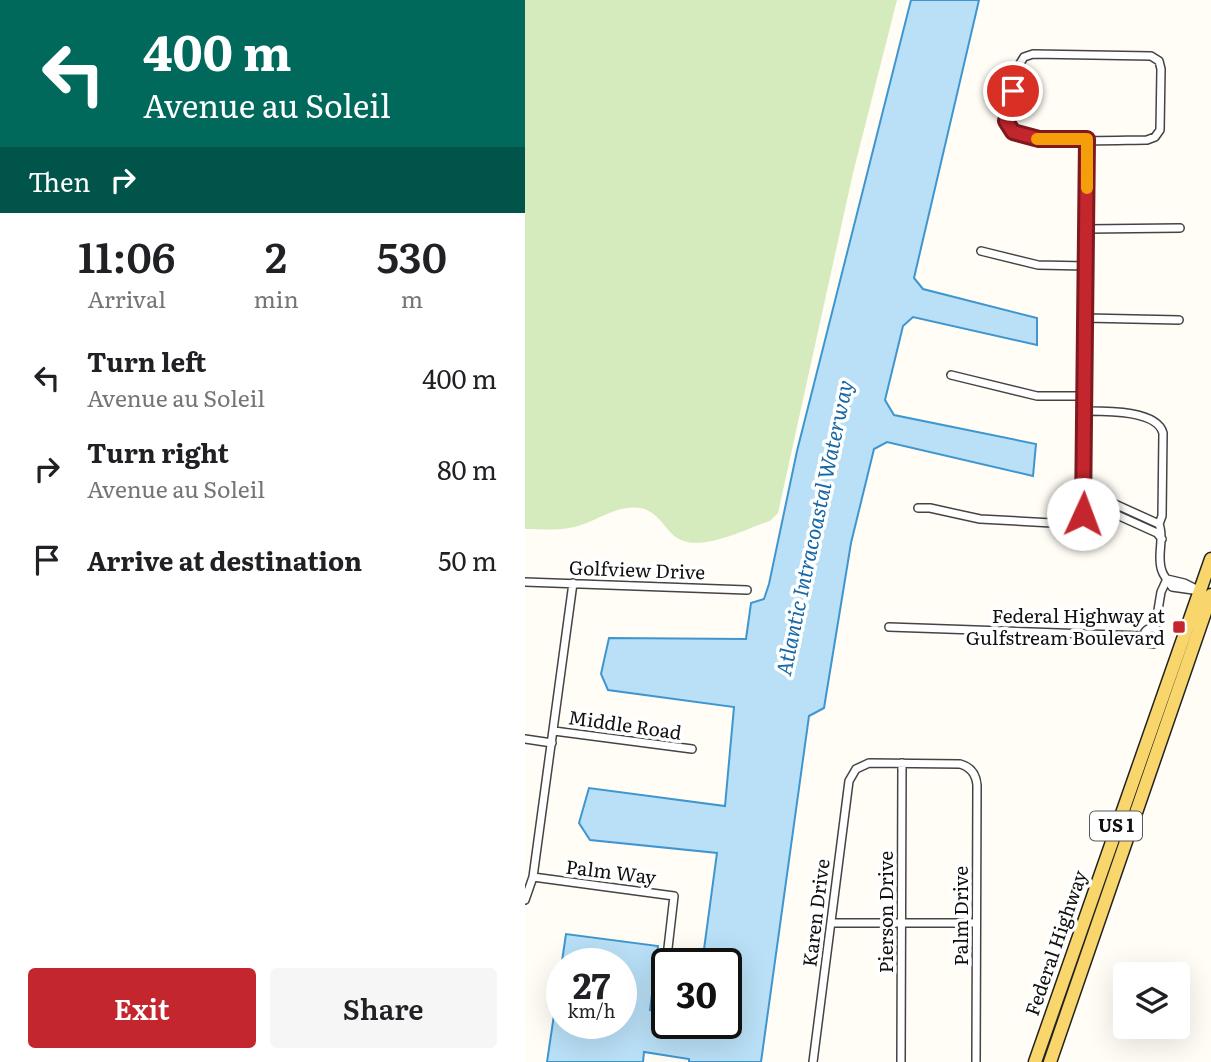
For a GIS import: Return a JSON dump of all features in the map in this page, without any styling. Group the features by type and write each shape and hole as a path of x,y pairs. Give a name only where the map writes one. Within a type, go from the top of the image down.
{"main road":[{"name":"Federal Highway","path":"1050,1062 1150,777 1205,593 1211,559"},
{"name":"Federal Highway","path":"1035,1062 1142,752 1205,593"},
{"path":"1142,752 1143,768 1150,777"},
{"path":"1124,850 1125,832 1139,789 1133,779"},
{"path":"1090,949 1085,942 1085,930 1109,861 1109,847"}],"street":[{"path":"1033,54 1156,58 1161,69 1158,134 1147,140 1087,139 1039,139 1009,129 1006,117 1021,61 1033,54"},
{"path":"918,508 993,520 1070,524 1078,521 1083,514 1087,139"},
{"path":"1087,229 1180,228"},
{"path":"981,251 1038,265 1086,266"},
{"path":"1086,318 1179,320"},
{"path":"951,375 1037,396 1085,396"},
{"path":"1085,411 1114,411 1153,419 1160,424 1163,433 1162,516 1159,524 1163,540 1161,567 1172,587 1205,593"},
{"path":"1084,495 1097,496 1159,524"},
{"path":"1084,495 1095,505 1157,533 1163,540"},
{"path":"1144,636 1150,644 1158,642 1160,634 1155,628 1161,592 1167,579"},
{"name":"Golfview Drive","path":"525,582 747,590"},
{"path":"525,900 533,877 573,583"},
{"path":"889,627 1144,636"},
{"path":"1144,636 1147,629 1155,628"},
{"name":"Middle Road","path":"554,731 692,749"},
{"name":"Middle Road","path":"525,739 552,743"},
{"name":"Karen Drive","path":"813,1062 849,781 856,769 869,763 902,763"},
{"name":"Palm Drive","path":"902,763 960,764 973,771 977,785 976,1062"},
{"name":"Pierson Drive","path":"901,1062 902,763"},
{"name":"Palm Way","path":"533,877 674,896 668,948"},
{"path":"831,923 977,923"}],"green space":[{"path":"525,0 897,0 853,173 778,513 770,521 721,539 695,543 683,541 673,535 654,515 640,508 614,511 568,528 525,529"}],"water":[{"name":"Atlantic Intracoastal Waterway","path":"911,0 979,0 914,278 923,289 1037,318 1037,345 913,317 903,326 885,400 894,415 1036,444 1033,476 887,442 874,449 851,543 824,708 809,716 761,1062 689,1062 689,1059 644,1052 643,1062 547,1062 550,1039 637,1039 637,948 564,948 566,934 658,946 651,948 651,1039 742,1039 742,948 704,948 717,853 590,840 579,823 589,788 725,806 734,707 608,690 601,674 609,638 746,639 751,603 764,599 797,451"}],"slow traffic":[{"path":"1037,139 1087,139 1087,188"}],"place":[{"name":"Federal Highway at Gulfstream Boulevard","path":"1179,627"}],"route":[{"path":"1013,91 1006,121 1013,132 1039,139 1087,139 1083,514"}]}
